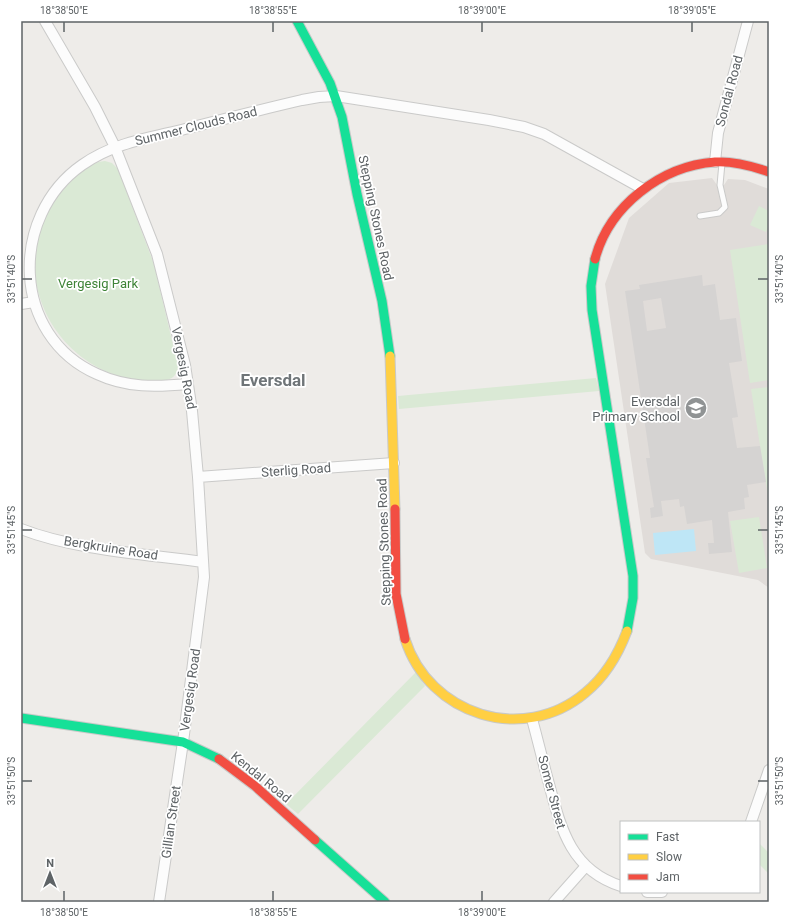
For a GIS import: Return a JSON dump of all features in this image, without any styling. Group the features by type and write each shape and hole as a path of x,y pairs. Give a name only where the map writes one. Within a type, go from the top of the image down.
{"street":[{"name":"Vergesig Road","path":"45,21 95,107 115,147 157,254 180,342 188,384 198,477 203,562 202,594 183,742"},
{"name":"Stepping Stones Road","path":"296,21 336,96 389,342 398,608 408,648 423,676 440,692 456,704 474,713 495,718 532,719 559,709 581,698 598,682 612,664 622,645 630,619 634,599 632,568 592,310 591,291 595,260 599,246 608,228 627,203 643,189 667,175 690,167 718,162 747,166 769,172"},
{"name":"Sondal Road","path":"718,162 718,133 748,21"},
{"name":"Summer Clouds Road","path":"188,384 153,387 132,386 95,374 77,363 62,349 41,319 34,302 29,275 30,253 36,226 45,205 66,178 82,165 115,147 294,102 319,97 336,96 489,120 524,127 544,134 643,189"},
{"path":"21,304 34,302"},
{"name":"Sterlig Road","path":"198,477 394,463"},
{"name":"Bergkruine Road","path":"21,529 50,539 107,549 203,562"},
{"name":"Kendal Road","path":"21,718 183,742 222,761 237,772 385,902"},
{"name":"Somer Street","path":"532,719 560,825 570,846 586,866 606,880 620,886"},
{"name":"Gillian Street","path":"159,902 183,742"},
{"path":"750,821 769,770"},
{"path":"554,902 586,866"}],"lane":[{"path":"700,216 719,213 725,207 720,185 718,162"}],"shaded area":[{"name":"Eversdal Primary School","path":"712,178 717,185 724,185 728,179 745,180 769,189 769,588 758,580 651,559 645,553 605,284 629,218 669,183"}],"green space":[{"name":"Vergesig Park","path":"105,161 112,163 118,169 154,264 178,366 176,374 167,380 154,381 121,377 92,364 67,344 49,319 38,291 35,260 40,229 56,199 71,181 91,165"},
{"path":"759,206 769,211 769,224 766,232 750,225"},
{"path":"769,244 769,380 750,383 730,250"},
{"path":"596,378 599,391 399,409 398,396"},
{"path":"769,387 769,502 751,389"},
{"path":"759,517 767,568 739,573 730,521"},
{"path":"416,672 425,686 298,814 286,804"},
{"path":"760,844 769,853 769,874 760,865"}],"water":[{"path":"694,529 696,551 655,555 653,533"}],"building":[{"path":"702,275 703,286 715,284 720,320 736,318 742,361 729,363 738,417 732,418 737,448 760,446 766,482 747,485 749,497 744,498 745,509 728,512 732,552 709,554 708,543 714,543 712,520 687,524 684,506 680,507 679,499 661,501 663,516 651,518 650,508 654,507 646,458 650,458 625,291 640,289 639,285","holes":["661,298 666,328 647,331 643,301"]}],"traffic: fast":[{"path":"297,21 330,83 342,117 357,194 382,301 390,356"},
{"path":"595,259 591,286 592,310 633,576 633,598 627,631"},
{"path":"21,718 183,742 219,759"},
{"path":"315,840 385,902"}],"traffic: slow":[{"path":"390,356 395,509"},
{"path":"405,639 417,665 435,687 456,703 481,714 507,719 534,717 560,709 585,693 599,680 610,665 620,648 627,631"}],"traffic: jam":[{"path":"595,259 602,240 612,222 625,206 640,192 657,180 675,171 695,165 715,162 742,164 769,172"},
{"path":"395,509 396,594 405,639"},
{"path":"219,759 255,786 315,840"}],"place":[{"name":"Eversdal Primary School","path":"696,408"}],"district":[{"name":"Eversdal","path":"273,380"}]}
